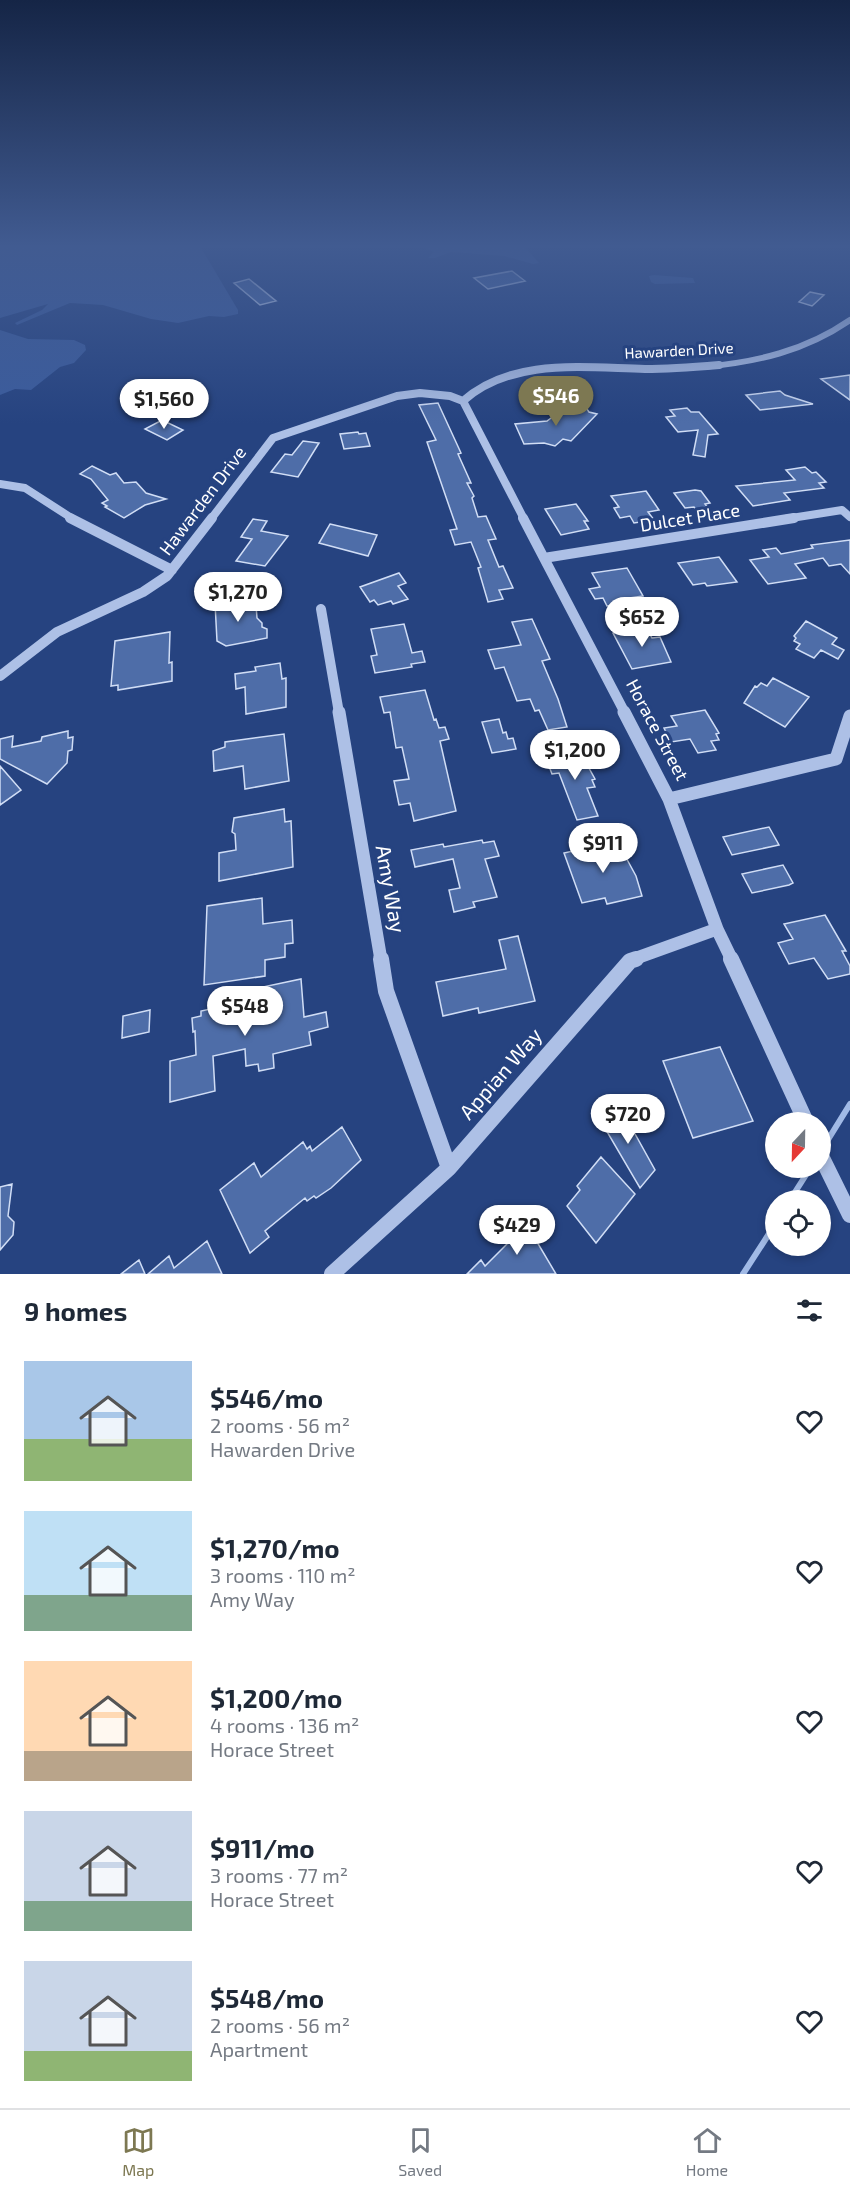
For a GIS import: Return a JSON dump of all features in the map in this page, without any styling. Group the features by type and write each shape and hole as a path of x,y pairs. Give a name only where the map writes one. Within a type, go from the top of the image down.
{"street":[{"name":"Hawarden Drive","path":"0,676 57,632 143,592 172,570 273,438 397,396 420,393 467,397 497,380 530,369 554,367 649,369 760,359 799,350 826,337 850,321"},
{"name":"Horace Street","path":"467,397 544,558 669,799 717,930 780,1061 802,1112"},
{"path":"0,484 26,488 69,517 172,570"},
{"name":"Dulcet Place","path":"544,558 842,510 850,517"},
{"name":"Amy Way","path":"321,609 386,991 449,1168"},
{"path":"669,799 836,759 850,716"},
{"name":"Appian Way","path":"332,1274 449,1168 630,961 717,930"},
{"path":"831,1176 850,1215"}],"shaded area":[{"path":"0,305 43,305 0,318"},
{"path":"47,305 64,305 17,325 15,323"},
{"path":"105,305 235,305 238,310 238,314 224,317 209,316 178,323 151,319"},
{"path":"0,330 28,339 74,340 85,345 86,350 74,363 60,367 31,390 15,389 0,395"}],"building":[{"path":"850,375 850,400 821,379"},
{"path":"780,391 785,395 813,404 760,410 746,395"},
{"path":"438,403 461,453 458,454 471,483 467,483 474,496 472,498 478,517 486,516 496,539 488,540 499,567 503,566 513,588 499,590 503,599 488,602 478,568 481,567 471,542 455,545 450,530 457,529 427,442 436,440 419,405"},
{"path":"567,406 580,410 587,409 597,414 571,441 563,439 555,446 544,443 524,444 515,424 547,421"},
{"path":"687,408 691,412 699,412 718,434 708,435 705,457 693,455 698,430 678,432 666,417 675,416 670,410"},
{"path":"162,420 183,430 167,440 145,429"},
{"path":"358,432 359,434 366,433 370,446 344,449 340,434"},
{"path":"303,441 319,443 298,477 271,472 285,454 292,455"},
{"path":"92,466 110,475 116,473 124,483 136,482 146,493 166,499 145,505 124,518 105,507 107,506 102,503 108,500 91,479 80,474"},
{"path":"805,467 812,473 816,472 826,482 819,483 824,488 784,493 790,500 753,506 736,486 795,480 786,470"},
{"path":"646,491 659,510 648,512 654,520 634,523 630,516 620,518 614,508 619,507 611,496"},
{"path":"701,491 710,503 705,504 712,513 699,514 694,507 685,508 674,493"},
{"path":"576,504 588,521 584,521 589,529 561,535 545,509"},
{"path":"253,519 267,521 261,531 288,536 265,566 236,561 252,539 241,537"},
{"path":"330,524 377,535 368,556 319,543"},
{"path":"850,540 850,574 841,564 829,566 823,558 795,564 806,578 768,584 750,560 769,557 763,550 776,548 781,554 813,548 811,545"},
{"path":"719,557 737,582 707,586 705,583 693,585 678,563"},
{"path":"627,568 643,596 622,599 625,604 607,606 603,598 595,599 589,589 600,587 592,573"},
{"path":"399,573 406,583 398,586 408,599 393,604 391,601 378,605 374,600 370,602 360,587"},
{"path":"243,599 252,601 256,605 257,618 262,623 262,627 267,629 267,638 226,646 217,641 215,603"},
{"path":"532,619 550,659 542,661 567,727 548,730 539,710 535,711 530,699 517,701 504,667 495,669 488,650 521,645 512,622"},
{"path":"806,621 837,638 832,644 844,650 838,659 821,650 814,658 796,649 800,644 794,641 796,638 794,636"},
{"path":"404,624 412,653 422,651 425,662 411,664 412,667 375,673 371,656 377,655 371,629"},
{"path":"646,628 652,638 660,637 671,662 632,669 613,633"},
{"path":"170,632 169,663 172,662 172,681 118,690 118,685 111,686 115,641"},
{"path":"280,663 282,679 286,678 286,707 246,714 245,687 236,689 235,674 256,671 255,667"},
{"path":"773,678 809,697 785,727 744,703 755,686 761,683 767,686"},
{"path":"425,690 434,720 436,719 439,728 445,727 449,739 440,741 456,811 414,821 410,803 399,805 394,781 409,779 402,747 396,748 390,712 384,713 380,697"},
{"path":"705,710 719,733 716,734 719,740 711,741 716,750 698,753 690,739 671,742 664,728 677,726 671,716"},
{"path":"499,719 503,733 506,732 508,739 513,738 516,749 492,753 482,722"},
{"path":"68,731 68,738 73,737 72,750 68,751 67,763 47,784 0,759 0,739 13,736 12,747 41,741 42,737"},
{"path":"284,734 289,781 245,789 243,766 214,771 213,751 225,747 225,742"},
{"path":"579,750 595,779 592,780 595,787 587,788 598,816 577,820 559,773 552,774 545,756"},
{"path":"0,766 21,790 0,805"},
{"path":"284,809 285,822 291,821 293,867 219,881 219,853 236,850 235,834 232,832 234,818"},
{"path":"769,827 779,845 732,855 723,837"},
{"path":"482,840 483,843 494,841 499,856 485,859 497,897 473,902 475,907 454,912 449,890 460,888 453,859 415,867 411,850"},
{"path":"617,841 636,876 642,896 607,904 605,898 582,903 564,853"},
{"path":"783,865 793,883 789,885 752,893 742,874"},
{"path":"262,898 263,924 292,920 293,943 285,944 285,957 265,960 265,976 204,985 207,906"},
{"path":"825,915 846,951 842,951 850,966 850,974 828,979 814,958 789,964 778,943 793,939 784,924"},
{"path":"518,936 535,1001 479,1013 478,1008 443,1016 436,982 506,969 499,940"},
{"path":"301,979 304,1017 326,1012 328,1027 309,1032 311,1045 273,1054 274,1068 259,1071 258,1064 246,1066 245,1049 213,1056 215,1091 170,1102 170,1061 196,1055 192,1018 201,1016 201,1011 234,1004 235,1018 260,1012 258,988"},
{"path":"150,1010 149,1032 122,1038 123,1016"},
{"path":"720,1047 753,1121 693,1138 663,1061"},
{"path":"619,1105 655,1170 640,1188 599,1118"},
{"path":"342,1127 361,1160 331,1188 316,1198 314,1196 307,1201 305,1198 265,1231 269,1237 250,1253 220,1190 254,1163 261,1177 303,1142 307,1149 310,1146 312,1151"},
{"path":"601,1157 635,1194 596,1243 567,1206 580,1190 577,1186"},
{"path":"12,1184 8,1216 14,1222 13,1235 0,1250 0,1187"},
{"path":"524,1220 556,1274 467,1274 481,1260 485,1266 507,1244 504,1240"},
{"path":"207,1241 222,1274 148,1274 169,1256 174,1268"},
{"path":"139,1260 145,1274 121,1274"}],"waterway":[{"path":"831,1135 850,1104"},
{"path":"796,1190 804,1178"},
{"path":"743,1274 765,1240"}]}
